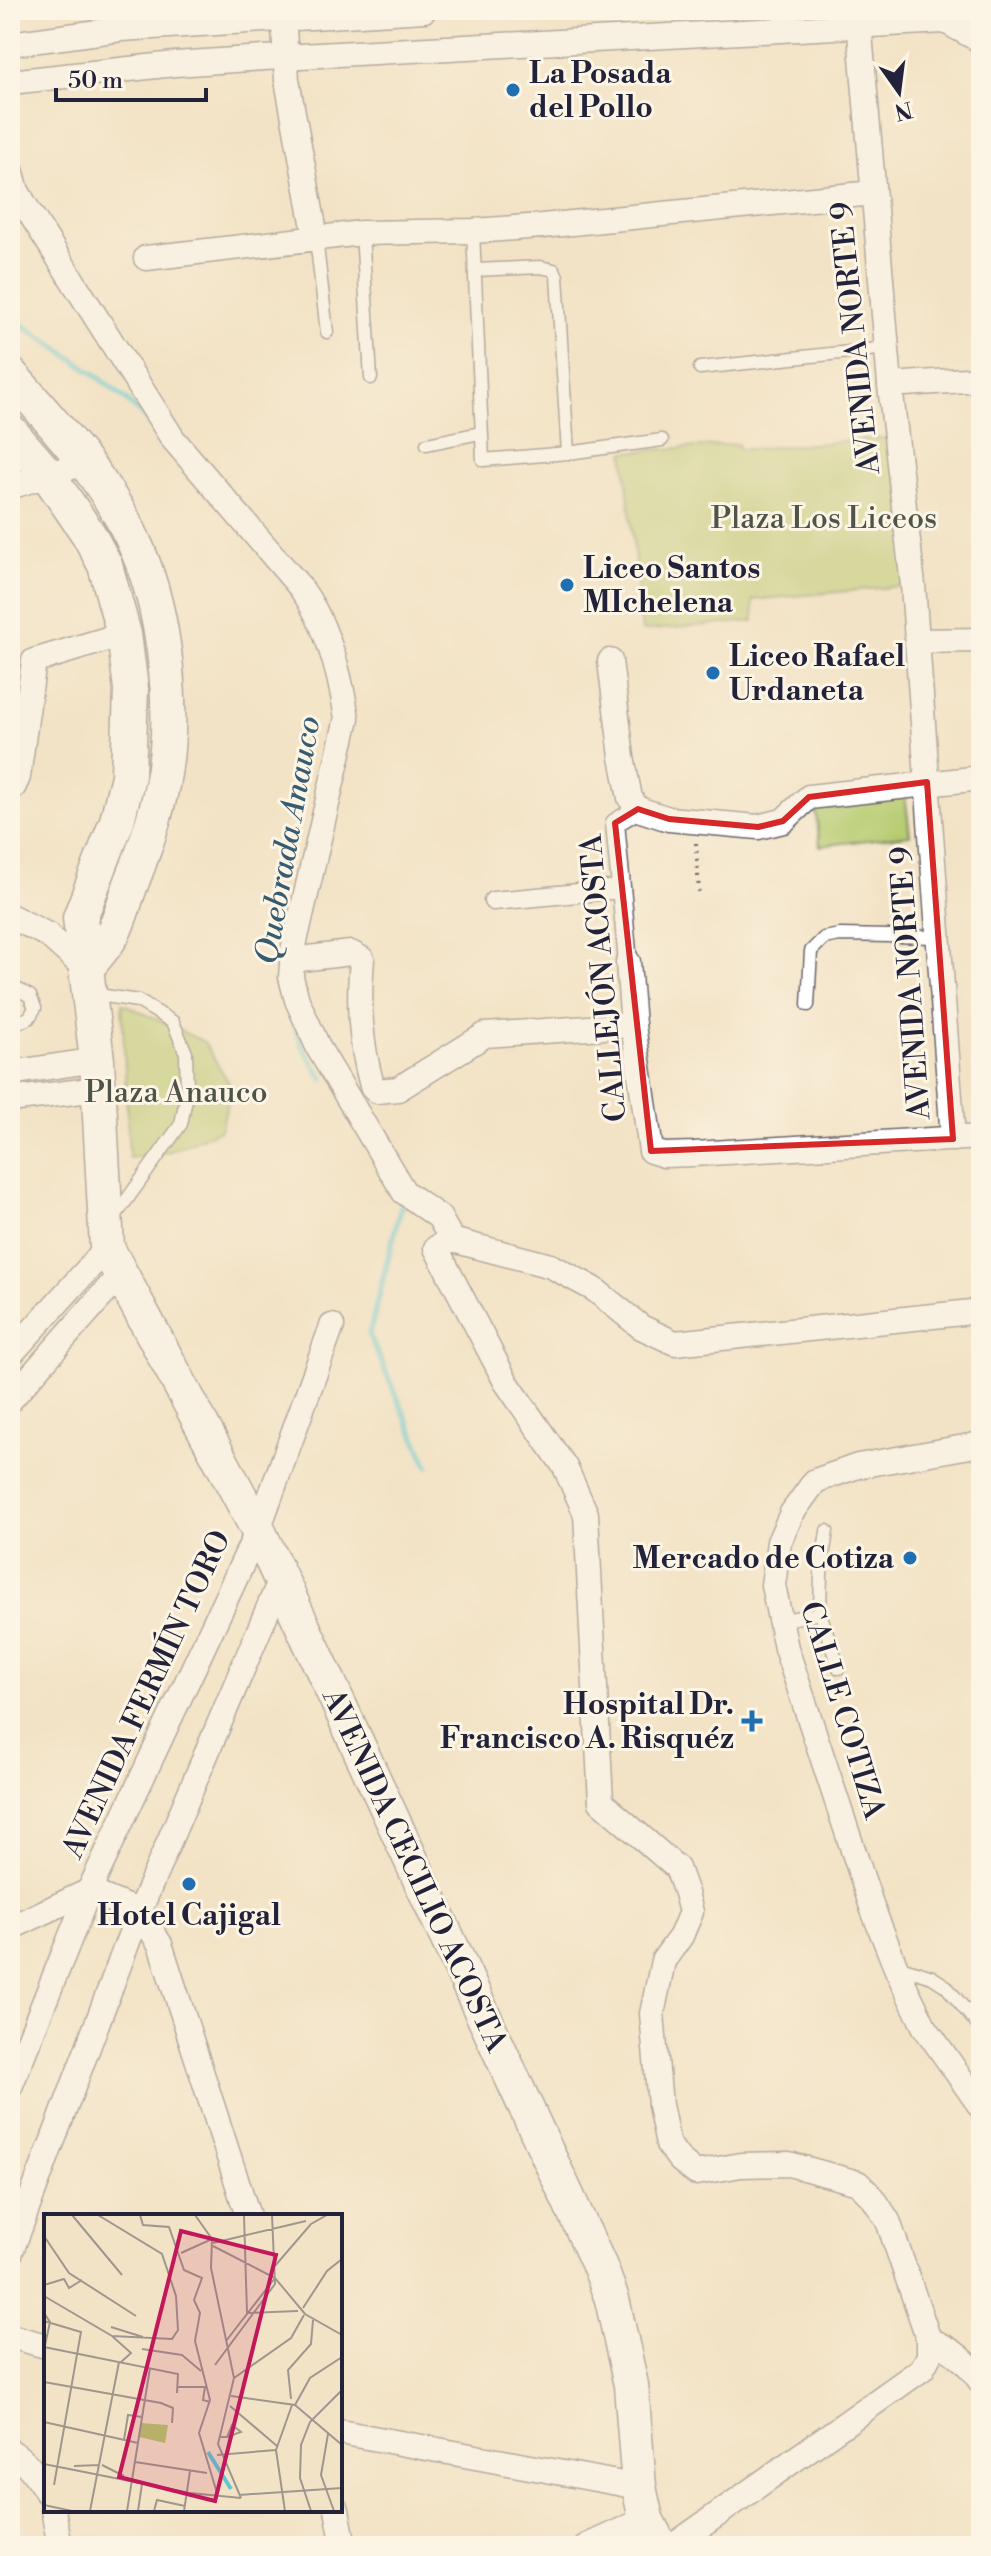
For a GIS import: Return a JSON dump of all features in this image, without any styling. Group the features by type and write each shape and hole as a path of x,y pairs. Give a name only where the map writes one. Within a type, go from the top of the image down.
{"main road":[{"path":"10,374 87,462 103,485 138,551 152,594 167,687 163,781 152,831 112,935 87,981"},
{"path":"10,431 22,480 89,535 105,565 124,634 131,689 128,776 117,821 80,918 97,1074 111,1250"},
{"name":"AVENIDA CECILIO ACOSTA","path":"111,1250 258,1530 600,2267 612,2299 631,2385 648,2517"}],"street":[{"path":"10,44 121,29 283,14 424,10"},
{"path":"283,14 285,58 316,238"},
{"path":"10,82 175,64 859,17 945,21 981,19"},
{"name":"AVENIDA NORTE 9","path":"859,17 890,385 917,641 953,1139"},
{"path":"945,21 981,41"},
{"path":"10,166 17,191 158,419 300,587 314,605 322,624 347,718 292,960 291,977 297,1000 319,1049 404,1192 439,1217 452,1240"},
{"path":"146,258 362,233 473,231 873,193"},
{"path":"890,385 981,379"},
{"path":"22,480 87,462"},
{"path":"10,786 14,786 18,777 22,664 124,634"},
{"path":"917,641 981,640"},
{"path":"610,661 630,798 638,809 669,819 758,827 783,821 809,797 981,778"},
{"name":"CALLEJÓN ACOSTA","path":"638,809 615,823 633,1025 651,1151 664,1155 694,1154 953,1139"},
{"path":"493,901 621,889"},
{"path":"10,916 48,935 87,981"},
{"path":"10,933 87,981"},
{"path":"292,960 351,953 362,959 359,1030 372,1086 377,1091 398,1089 485,1035 633,1025"},
{"path":"10,1073 97,1074"},
{"path":"10,1100 97,1074"},
{"path":"953,1139 981,1137"},
{"path":"673,2546 922,2369 929,2356 929,2340 888,2221 874,2199 858,2183 789,2164 741,2165 696,2173 679,2159 668,2144 660,2105 652,2014 663,1961 681,1936 691,1912 677,1868 601,1802 586,1514 565,1467 506,1382 436,1248 452,1240 551,1266 594,1289 641,1327 675,1343 981,1311"},
{"path":"10,1355 111,1250"},
{"path":"10,1400 111,1250"},
{"name":"AVENIDA FERMÍN TORO","path":"10,2087 89,1891 258,1530 332,1326"},
{"name":"CALLE COTIZA","path":"981,1444 858,1466 815,1481 792,1513 779,1542 773,1585 786,1648 844,1825 896,1965 924,2026 981,2107"},
{"path":"10,2254 139,1912 280,1581"},
{"path":"10,1928 89,1891 139,1912 160,1944 247,2214"},
{"path":"10,2336 44,2345"},
{"path":"929,2340 947,2347 968,2362 981,2382"},
{"path":"342,2433 648,2517"},
{"path":"10,2451 38,2477 44,2488"},
{"path":"53,2512 60,2546"},
{"path":"337,2512 344,2546"},
{"path":"587,2546 648,2517"}],"lane":[{"path":"473,231 483,460 568,453 662,440"},
{"path":"362,233 371,378"},
{"path":"316,238 327,332"},
{"path":"476,270 540,267 554,270 557,276 568,453"},
{"path":"700,368 887,348"},
{"path":"427,444 480,433"},
{"path":"808,1005 811,951 824,938 840,935 938,937"},
{"path":"87,981 138,1001 173,1022 186,1053 187,1094 181,1124 111,1250"},
{"path":"10,985 30,996 35,1008 29,1018 10,1025"},
{"path":"827,1531 821,1573 820,1613 839,1668"},
{"path":"780,1621 820,1613"},
{"path":"896,1965 932,1977 946,1986 981,2029"}],"path":[{"path":"694,822 699,892"}],"highlighted area":[{"path":"927,782 953,1139 651,1151 615,823 638,809 669,819 758,827 783,821 809,797"}],"green space":[{"name":"Plaza Los Liceos","path":"896,437 913,585 753,600 754,621 642,631 624,452 738,444 739,450"},
{"path":"905,794 910,835 820,846 815,805"},
{"name":"Plaza Anauco","path":"122,1003 204,1042 232,1088 220,1130 168,1152 129,1158"}],"waterway":[{"name":"Quebrada Anauco","path":"10,317 102,380 152,425"},
{"name":"Quebrada Anauco","path":"290,1011 302,1045 323,1079"},
{"name":"Quebrada Anauco","path":"403,1199 369,1335 428,1466"}],"place":[{"name":"La Posada del Pollo","path":"513,90"},
{"name":"Liceo Santos MIchelena","path":"567,585"},
{"name":"Liceo Rafael Urdaneta","path":"713,673"},
{"name":"Mercado de Cotiza","path":"910,1558"},
{"name":"Hospital Dr. Francisco A. Risquéz","path":"752,1721"},
{"name":"Hotel Cajigal","path":"189,1884"}]}
